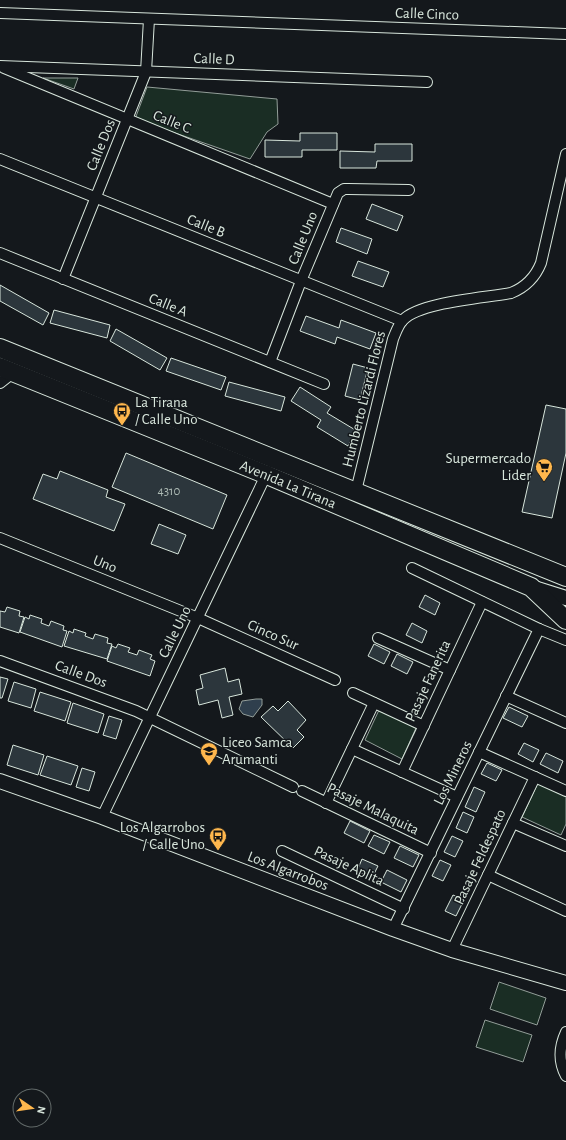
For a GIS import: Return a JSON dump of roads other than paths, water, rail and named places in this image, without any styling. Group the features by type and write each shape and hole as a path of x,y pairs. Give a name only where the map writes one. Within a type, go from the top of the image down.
{"highway":[{"name":"Avenida La Tirana","path":"4,364 275,458 566,577"},
{"name":"Avenida La Tirana","path":"4,364 531,587 566,620"}],"street":[{"name":"Calle Cinco","path":"0,13 566,34"},
{"name":"Calle Dos","path":"63,279 146,72 149,19"},
{"name":"Calle D","path":"0,66 427,82"},
{"name":"Calle C","path":"0,66 127,120 333,204"},
{"name":"Humberto Lizardi Flores","path":"356,491 393,339 398,326 410,314 422,308 510,293 523,287 534,277 541,263 566,154"},
{"name":"Calle B","path":"0,159 402,321"},
{"name":"Calle Uno","path":"270,362 301,281 338,193 344,189 409,190"},
{"name":"Calle A","path":"0,254 324,384"},
{"name":"Calle Uno","path":"102,817 275,458"},
{"name":"Uno","path":"0,538 198,618"},
{"path":"412,568 539,629 566,640"},
{"path":"531,587 566,598"},
{"name":"Pasaje Fanerita","path":"402,772 482,602"},
{"name":"Cinco Sur","path":"198,618 335,680"},
{"name":"Los Mineros","path":"394,930 539,629"},
{"path":"378,638 450,670"},
{"name":"Calle Dos","path":"0,661 136,711 298,789"},
{"path":"352,693 424,726"},
{"path":"506,696 566,722"},
{"path":"326,803 374,703"},
{"path":"352,749 457,797"},
{"path":"479,752 566,791"},
{"name":"Pasaje Feldespato","path":"452,950 534,777"},
{"name":"Los Algarrobos","path":"0,781 102,817 394,930 452,950 566,983"},
{"name":"Pasaje Malaquita","path":"298,789 430,853"},
{"path":"513,823 565,842"},
{"name":"Pasaje Aplita","path":"282,851 404,909"},
{"path":"488,874 566,911"},
{"path":"566,1032 560,1052 561,1065 566,1076"}],"water":[{"path":"262,699 262,705 253,717 243,714 239,709 242,701"}],"place":[{"name":"La Tirana / Calle Uno","path":"122,426"},
{"name":"Supermercado Lider","path":"544,482"},
{"name":"Liceo Samca Arumanti","path":"209,766"},
{"name":"Los Algarrobos / Calle Uno","path":"218,851"}]}
